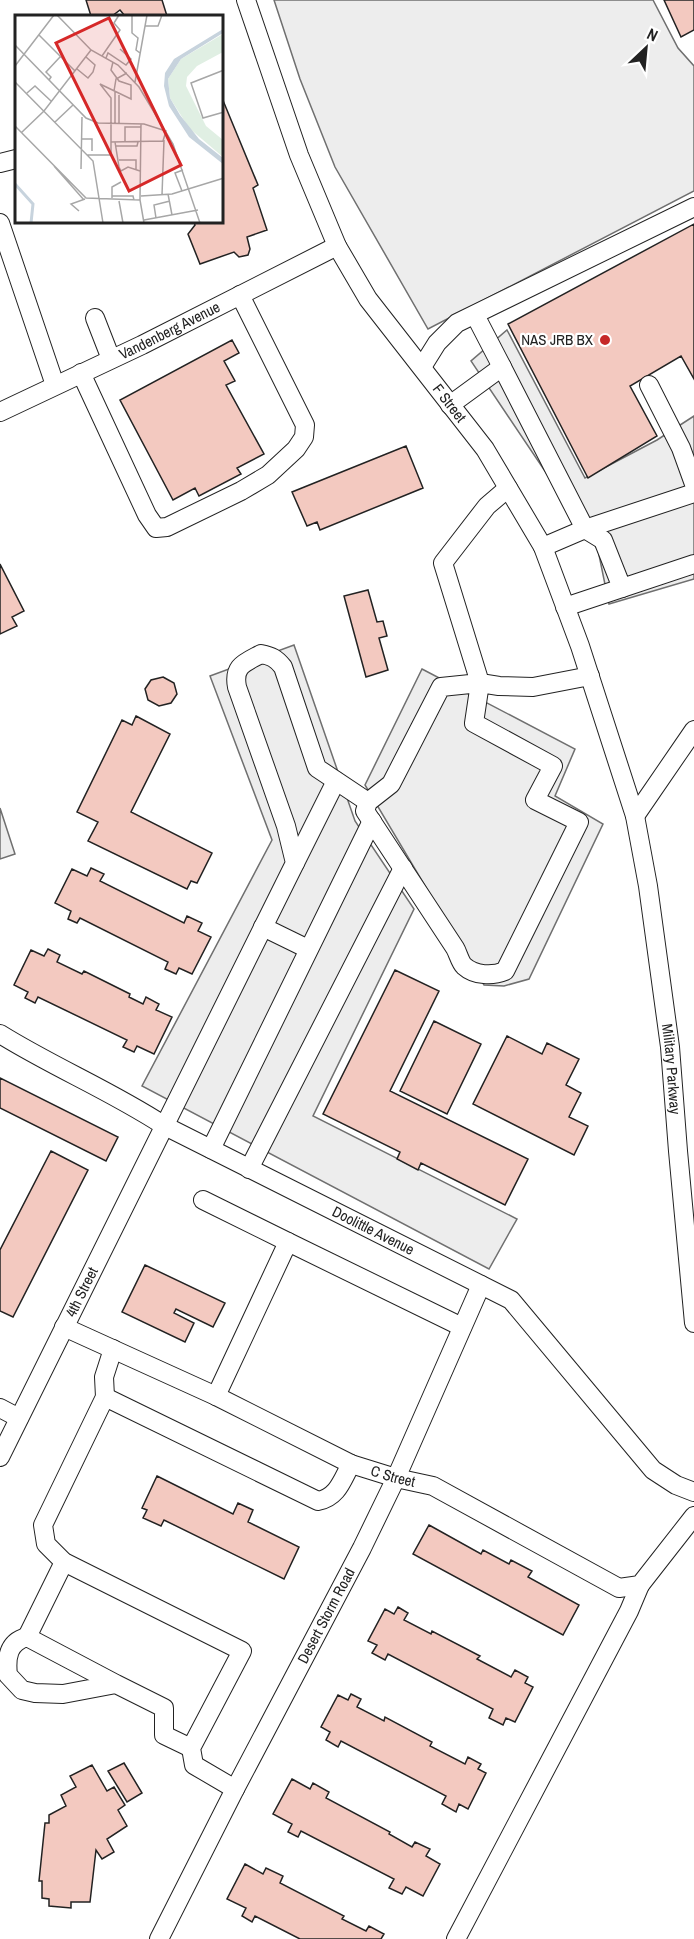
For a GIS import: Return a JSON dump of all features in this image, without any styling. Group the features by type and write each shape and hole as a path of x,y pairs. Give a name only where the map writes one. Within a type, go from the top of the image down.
{"street":[{"name":"F Street","path":"246,0 298,155 337,246 368,298 485,449 543,547 590,676 635,816"},
{"path":"0,163 15,159"},
{"path":"422,367 437,343 457,323 694,207"},
{"path":"0,223 55,385"},
{"name":"Vandenberg Avenue","path":"0,412 337,246"},
{"path":"81,373 147,515 156,528 167,527 241,491 268,475 296,449 304,438 305,425 240,295"},
{"path":"475,315 585,529 603,540 622,588"},
{"path":"95,318 111,359"},
{"path":"450,405 502,367"},
{"path":"649,385 681,448 694,484"},
{"path":"508,488 487,506 443,563 480,683 474,723 553,766 535,800 579,822 505,971 496,974 476,972 464,965 365,810 368,802 391,784 441,687 480,683 533,687 590,676"},
{"path":"543,547 585,529 694,493"},
{"path":"565,607 694,564"},
{"path":"295,863 286,826 237,687 235,676 240,666 261,654 278,661 317,768 368,802"},
{"path":"635,816 694,730"},
{"name":"4th Street","path":"0,1457 163,1125 336,781"},
{"name":"Military Parkway","path":"635,816 648,886 670,1047 694,1323"},
{"path":"211,1149 372,821"},
{"path":"249,1169 403,868"},
{"path":"263,927 308,949"},
{"name":"Doolittle Avenue","path":"0,1034 33,1054 131,1104 163,1125 511,1300 653,1470 676,1485 694,1492"},
{"path":"203,1200 462,1327"},
{"path":"216,1396 288,1242"},
{"name":"Desert Storm Road","path":"159,1939 362,1548 396,1478 481,1286"},
{"name":"C Street","path":"64,1327 216,1396 351,1464 396,1478 433,1486 619,1588 640,1585"},
{"path":"113,1349 104,1377 105,1397 43,1525 46,1544 64,1562 242,1651 191,1749 194,1765 235,1789"},
{"path":"105,1397 318,1501 328,1499 336,1493 351,1464"},
{"path":"0,1408 19,1418"},
{"path":"456,1939 640,1585 694,1516"},
{"path":"27,1637 64,1562"},
{"path":"116,1684 63,1694 22,1690 8,1675 8,1655 12,1646 19,1639 27,1637 164,1708 164,1735 191,1749"}],"shaded area":[{"path":"274,0 653,0 678,48 694,66 694,191 428,329 335,167 300,79"},
{"path":"507,330 585,478 657,440 694,416 694,579 609,604 598,550 471,361"},
{"path":"294,645 355,821 414,909 313,1116 517,1219 489,1269 142,1086 272,840 210,676"},
{"path":"422,669 575,749 555,796 603,824 529,979 504,986 484,985 365,785"},
{"path":"0,808 15,854 0,859"}],"building":[{"path":"86,0 162,0 167,15 124,15 120,10 113,15 91,15"},
{"path":"664,0 694,0 694,30 681,37"},
{"path":"224,103 258,185 253,188 267,230 247,237 250,249 248,255 239,257 234,252 200,264 188,234 195,225 224,224"},
{"name":"NAS JRB BX","path":"694,224 694,379 681,356 630,386 657,436 588,478 508,324"},
{"path":"232,340 239,353 224,361 235,381 226,385 264,454 237,468 241,474 199,496 195,488 173,500 120,400"},
{"path":"406,446 423,488 320,530 317,522 307,526 292,492"},
{"path":"0,564 24,611 12,617 17,626 0,634"},
{"path":"368,590 377,622 383,621 387,636 379,638 388,670 366,677 344,596"},
{"path":"163,677 174,683 177,694 171,703 159,706 148,700 145,689 151,680"},
{"path":"136,716 170,734 131,812 212,853 197,883 191,881 187,889 88,841 98,822 77,812 122,720 132,725"},
{"path":"91,868 104,874 100,881 184,923 187,916 202,923 198,931 211,937 192,974 179,968 176,974 165,969 168,962 80,918 77,923 68,919 71,911 55,903 72,869 87,876"},
{"path":"48,949 60,955 57,962 82,974 84,971 130,994 129,997 143,1004 146,997 159,1004 156,1010 172,1017 154,1054 137,1046 134,1052 123,1047 127,1040 38,997 35,1003 25,998 28,992 14,985 31,950 44,956"},
{"path":"395,970 439,991 390,1091 528,1159 505,1205 421,1163 418,1170 397,1159 400,1152 323,1114"},
{"path":"434,1021 481,1044 447,1114 400,1091"},
{"path":"507,1036 542,1054 547,1043 579,1059 566,1085 581,1093 569,1117 588,1126 574,1155 473,1104"},
{"path":"0,1078 118,1137 106,1161 0,1108"},
{"path":"51,1151 88,1170 13,1317 0,1311 0,1250"},
{"path":"145,1265 225,1303 213,1327 176,1309 174,1313 194,1323 185,1342 122,1312"},
{"path":"157,1476 233,1514 238,1503 253,1510 248,1522 299,1547 284,1579 164,1520 161,1526 143,1518 147,1510 142,1508"},
{"path":"429,1525 481,1554 483,1550 509,1564 511,1560 532,1571 528,1577 579,1605 563,1635 413,1554"},
{"path":"398,1607 408,1613 404,1620 431,1634 432,1631 480,1656 477,1659 511,1677 515,1670 528,1677 525,1683 533,1687 515,1722 506,1718 503,1725 489,1718 493,1709 388,1654 385,1660 372,1653 377,1645 368,1641 385,1609 394,1614"},
{"path":"351,1694 361,1699 357,1707 384,1721 385,1717 432,1742 430,1746 465,1764 468,1757 481,1764 478,1769 486,1773 468,1809 459,1804 456,1812 442,1804 446,1796 341,1741 338,1747 326,1740 330,1732 321,1727 338,1695 348,1700"},
{"path":"124,1763 142,1793 127,1802 108,1771"},
{"path":"92,1765 107,1791 114,1787 125,1805 118,1810 127,1826 107,1839 114,1852 102,1859 96,1850 90,1902 71,1902 71,1908 49,1906 49,1899 42,1898 42,1881 39,1881 45,1823 49,1823 49,1815 66,1806 61,1795 76,1787 70,1776"},
{"path":"292,1779 310,1789 313,1783 329,1792 326,1798 390,1832 389,1834 412,1847 415,1842 430,1849 426,1856 440,1864 423,1896 406,1887 402,1894 389,1888 394,1879 301,1831 298,1837 288,1832 292,1824 273,1814"},
{"path":"245,1864 263,1874 266,1868 283,1876 280,1883 344,1916 342,1919 366,1931 369,1926 384,1934 381,1939 300,1939 255,1916 252,1922 242,1916 246,1908 227,1899"}],"place":[{"name":"NAS JRB BX","path":"605,340"}]}
